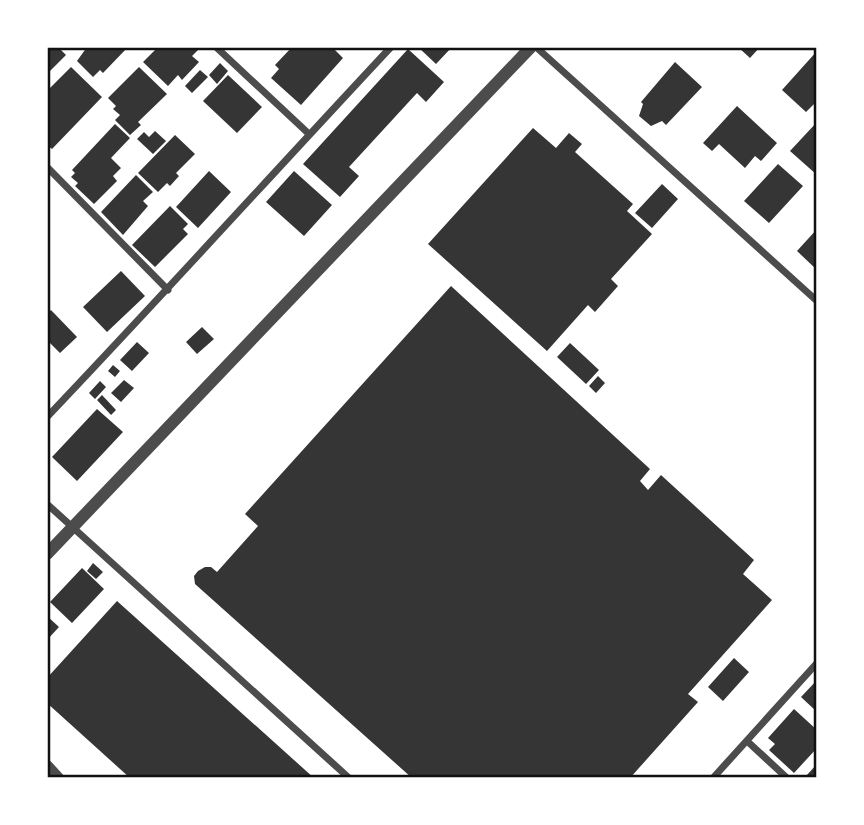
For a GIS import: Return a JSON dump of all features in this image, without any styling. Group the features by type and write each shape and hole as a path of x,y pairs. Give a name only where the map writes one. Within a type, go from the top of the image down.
{"street":[{"path":"216,47 309,134"},
{"path":"47,416 168,290 391,47"},
{"path":"47,554 533,47 817,301"},
{"path":"47,167 168,290"},
{"path":"47,504 349,778"},
{"path":"713,778 817,663"},
{"path":"747,741 787,778"},
{"path":"47,766 58,778"}],"building":[{"path":"47,47 58,47 66,55 47,74"},
{"path":"87,47 128,47 103,73 100,70 93,77 77,61"},
{"path":"158,47 201,47 192,56 199,62 182,80 178,75 168,86 143,62"},
{"path":"292,47 332,47 343,58 301,105 271,78 279,69 275,65"},
{"path":"418,47 452,47 436,64"},
{"path":"738,47 760,47 750,58"},
{"path":"408,49 444,82 426,102 417,93 349,167 359,176 340,197 303,164"},
{"path":"817,51 817,101 806,112 782,90"},
{"path":"675,62 702,87 666,125 662,121 651,126 639,116 643,104 641,102"},
{"path":"220,63 228,71 217,84 209,75"},
{"path":"71,67 102,97 52,149 47,145 47,91"},
{"path":"139,67 167,94 138,122 141,125 130,135 115,120 120,115 113,109 116,106 108,98"},
{"path":"200,70 208,77 192,93 185,86"},
{"path":"228,75 262,107 237,133 203,101"},
{"path":"737,106 777,143 761,161 755,156 745,168 719,144 712,151 703,143"},
{"path":"817,122 817,175 790,151"},
{"path":"115,124 130,138 111,158 121,168 113,176 117,181 94,204 75,186 78,183 71,177 75,173 72,170"},
{"path":"533,128 556,148 569,133 582,144 575,152 633,204 627,211 652,234 611,279 618,286 595,312 588,305 547,351 428,244"},
{"path":"155,131 166,141 153,154 137,139 144,132 149,137"},
{"path":"175,135 195,154 176,173 179,176 170,186 167,183 158,192 138,173"},
{"path":"778,164 803,186 769,223 744,201"},
{"path":"209,171 231,192 198,228 176,207"},
{"path":"294,171 332,205 304,236 266,202"},
{"path":"136,175 153,192 143,201 148,206 123,235 101,212"},
{"path":"662,184 678,199 652,228 635,213"},
{"path":"170,206 188,224 183,229 188,234 155,267 132,245"},
{"path":"817,229 817,270 797,251"},
{"path":"121,271 145,296 107,332 83,307"},
{"path":"451,286 650,469 640,481 648,490 661,475 754,560 743,574 772,600 688,694 698,702 630,778 412,778 195,584 194,576 198,571 211,567 217,572 258,526 245,514"},
{"path":"51,310 77,337 60,353 47,340 47,314"},
{"path":"202,327 214,339 197,354 186,342"},
{"path":"137,342 149,353 132,371 120,360"},
{"path":"570,343 599,370 586,384 557,357"},
{"path":"113,365 120,371 115,377 108,371"},
{"path":"598,376 605,383 596,393 589,386"},
{"path":"124,380 134,388 121,402 111,393"},
{"path":"100,381 106,387 95,399 89,393"},
{"path":"102,395 116,410 111,415 97,400"},
{"path":"97,409 123,432 77,481 52,457"},
{"path":"93,563 103,572 96,579 87,571"},
{"path":"82,568 104,589 72,623 50,602"},
{"path":"117,601 314,778 130,778 47,703 47,678"},
{"path":"47,616 59,627 47,640"},
{"path":"734,658 749,672 723,701 708,687"},
{"path":"817,680 817,712 801,697"},
{"path":"794,709 817,730 817,748 794,773 769,750 775,744 768,738"},
{"path":"817,764 817,778 807,778 806,776"}]}
